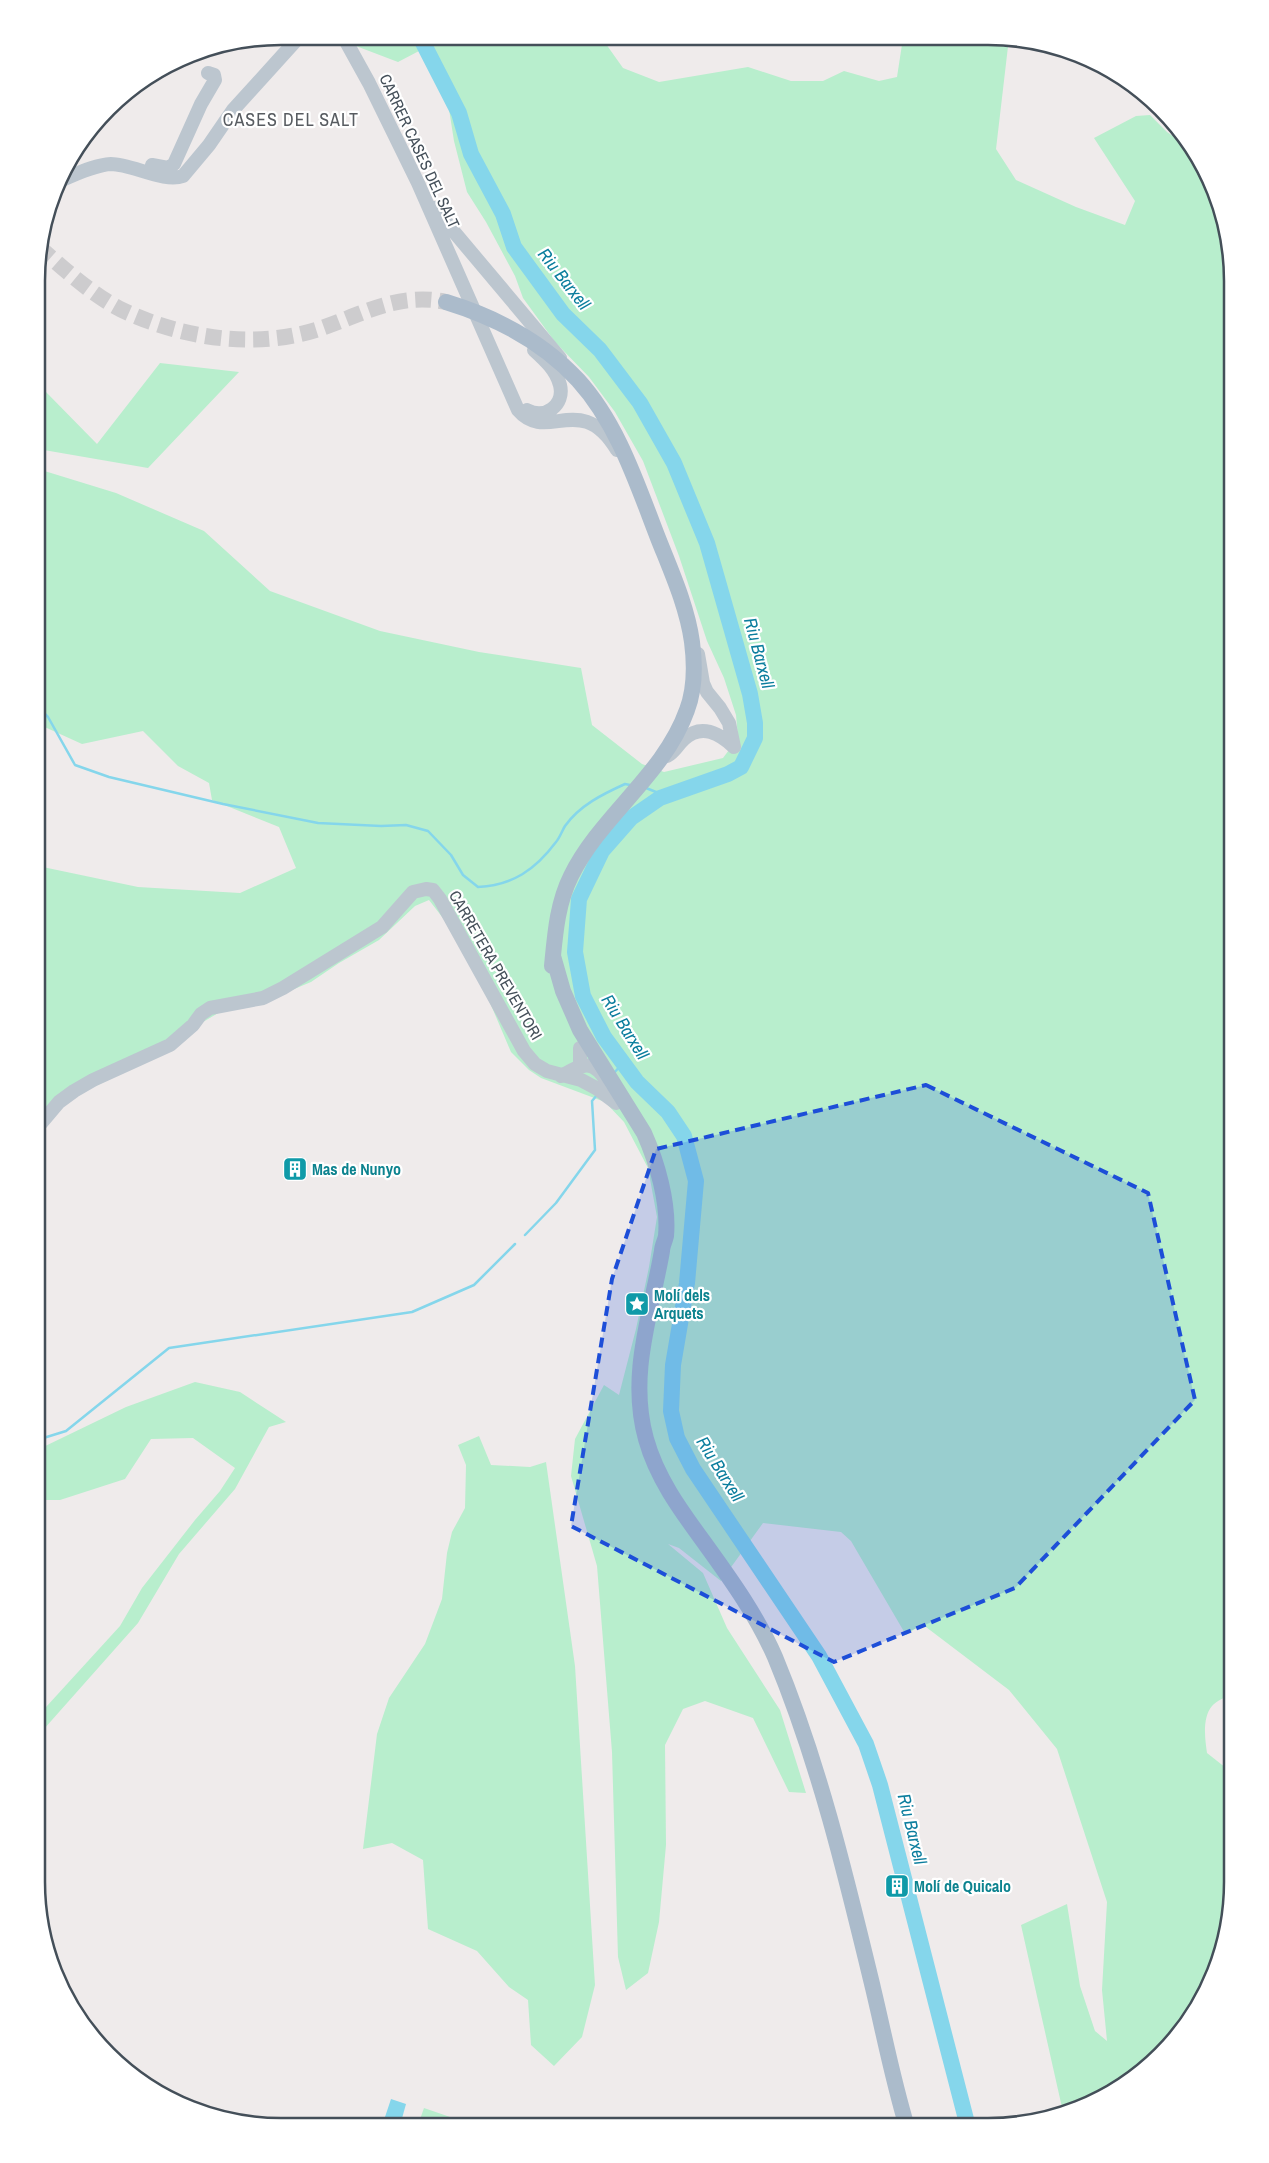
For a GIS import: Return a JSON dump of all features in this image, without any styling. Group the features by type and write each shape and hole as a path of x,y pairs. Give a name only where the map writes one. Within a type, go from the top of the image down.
{"main road":[{"path":"446,302 479,313 512,329 549,354 578,380 612,429 637,485 678,591 692,641 694,672 691,699 675,737 660,759 594,840 571,876 558,916 552,970 562,1012 580,1048 586,1066 618,1098"},
{"path":"553,956 563,992 580,1030 618,1098 644,1133 657,1166 666,1237 662,1247 642,1344 639,1369 639,1407 646,1441 659,1473 676,1504 733,1582 755,1616 770,1645 804,1736 832,1829 905,2118"}],"street":[{"path":"102,165 120,165 171,178 183,176 210,146 233,110 292,45"},
{"name":"CARRER CASES DEL SALT","path":"348,45 378,100 425,198 510,391"},
{"path":"69,177 102,165 110,159 117,158 164,168 172,167 206,94 215,80 214,75 208,73"},
{"path":"425,198 544,336 578,380"},
{"path":"510,391 527,410 537,414 549,411 556,406 561,397 560,385 552,369 512,329"},
{"path":"510,391 518,410 530,421 546,423 577,419 597,426 611,441 637,485"},
{"path":"660,759 673,753 683,740 693,733 705,731 714,732 722,736 734,747 729,723 705,688 698,654 692,641"},
{"path":"714,732 722,730 729,723"},
{"name":"CARRETERA PREVENTORI","path":"45,1119 59,1102 93,1080 170,1045 193,1025 201,1014 210,1008 263,998 284,988 382,926 413,892 426,889 433,890 440,899 524,1051 535,1064 561,1076 581,1080 618,1098"},
{"path":"561,1076 594,1062 581,1041 580,1030"},
{"path":"581,1080 588,1078 592,1073 586,1066"}],"highlighted area":[{"path":"926,1085 1148,1193 1195,1400 1015,1588 834,1662 571,1526 612,1279 656,1149"}],"green space":[{"path":"415,45 419,51 398,62 356,46"},
{"path":"434,45 607,45 623,68 659,82 748,67 791,81 823,81 844,71 879,81 897,77 902,45 1008,46 996,149 1016,180 1076,207 1125,225 1135,201 1094,138 1136,116 1150,115 1176,138 1184,150 1200,177 1216,220 1222,250 1224,281 1224,1698 1212,1706 1209,1711 1205,1722 1205,1735 1207,1753 1224,1766 1224,1882 1222,1913 1216,1943 1206,1972 1192,2000 1175,2026 1155,2049 1132,2069 1092,2094 1062,2106 1021,1925 1067,1904 1080,1986 1095,2031 1107,2041 1102,1990 1107,1902 1057,1749 1009,1690 922,1624 906,1635 851,1541 841,1532 763,1523 721,1581 679,1548 668,1544 703,1573 727,1628 780,1710 806,1793 789,1792 753,1718 705,1701 683,1709 665,1745 666,1845 659,1922 648,1973 626,1990 618,1957 612,1752 597,1566 571,1476 575,1439 604,1385 619,1395 636,1329 657,1217 648,1168 624,1122 605,1102 541,1078 529,1070 511,1052 482,984 446,922 429,900 415,906 379,940 311,982 251,1007 225,1009 203,1022 177,1047 85,1091 57,1110 45,1128 45,867 138,887 240,893 296,868 279,827 212,800 209,783 178,766 143,731 82,744 45,727 45,471 116,493 204,531 270,591 380,631 479,652 581,668 592,725 642,764 664,772 723,758 738,738 736,715 724,678 707,641 679,556 643,461 615,412 589,377 555,342 523,298 515,276 486,222 467,192 454,141 446,90 432,50"},
{"path":"160,363 239,372 148,468 45,450 45,392 97,444"},
{"path":"195,1382 240,1392 286,1422 269,1427 235,1489 179,1554 138,1623 45,1728 45,1708 120,1626 142,1588 220,1491 235,1468 193,1438 151,1439 125,1479 60,1500 45,1500 45,1446 126,1407"},
{"path":"479,1436 491,1465 530,1467 546,1462 575,1666 595,1985 582,2037 554,2066 531,2045 528,2000 509,1987 477,1951 428,1929 423,1860 392,1843 363,1849 377,1734 389,1698 425,1644 442,1599 447,1553 452,1532 465,1508 466,1465 458,1445"},
{"path":"424,2108 453,2118 420,2118"}],"water":[{"path":"391,2099 406,2104 402,2118 385,2117"}],"waterway":[{"name":"Riu Barxell","path":"424,45 459,113 471,154 503,214 514,247 563,314 600,350 640,403 674,463 707,543 750,694 755,723 755,738 741,767 728,774 660,798 631,818 602,851 579,899 575,952 583,996 604,1037 637,1082 668,1112 684,1136 696,1181 687,1283 673,1365 671,1411 677,1438 693,1469 819,1656 866,1744 880,1785 966,2118"},
{"path":"45,714 75,765 109,777 223,804 318,823 381,826 406,825 428,831 451,855 463,875 478,887 502,883 513,879 531,868 548,852 565,826 585,806 625,784 630,785"},
{"path":"646,788 666,796"},
{"path":"613,1074 623,1063"},
{"path":"525,1235 556,1203 595,1150 592,1101 597,1095"},
{"path":"45,1438 66,1431 169,1348 412,1312 474,1285 515,1244"}],"tunnel":[{"path":"47,254 88,288 120,309 167,327 192,334 218,338 244,340 295,335 319,329 366,311 397,302 413,300 446,302"}],"place":[{"name":"Mas de Nunyo","path":"295,1169"},
{"name":"Molí dels Arquets","path":"637,1304"},
{"name":"Molí de Quicalo","path":"897,1886"}],"district":[{"name":"CASES DEL SALT","path":"291,120"}]}
